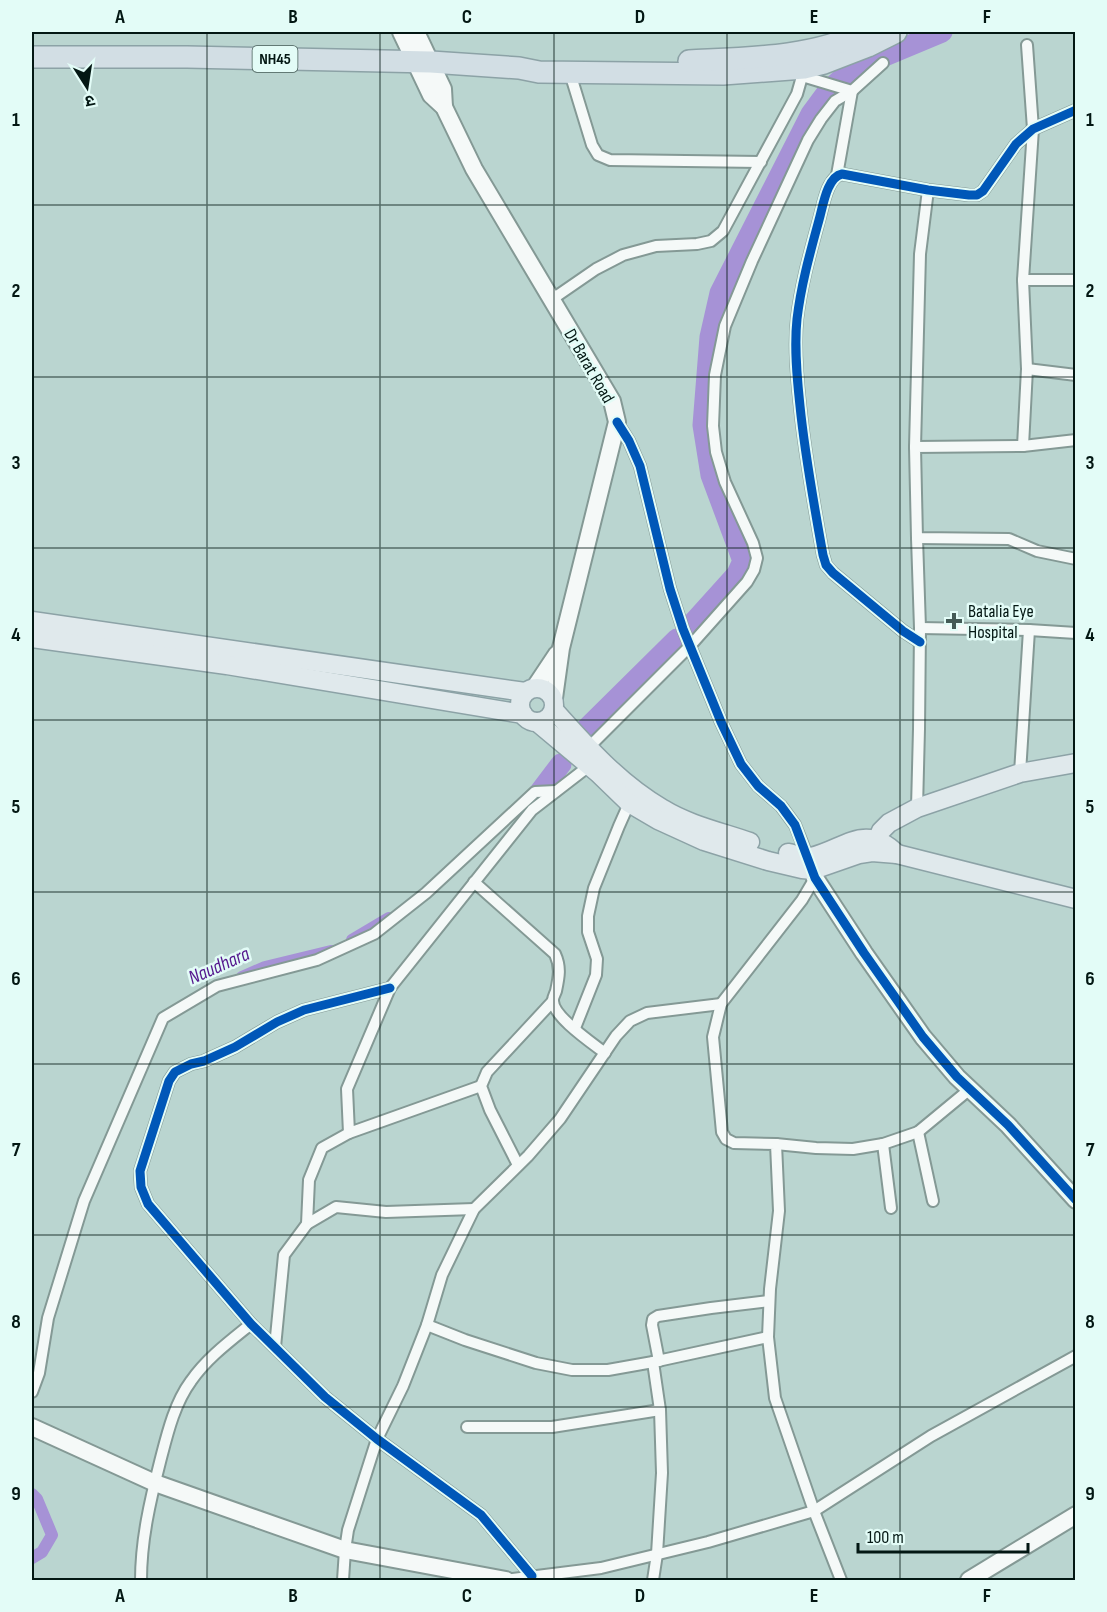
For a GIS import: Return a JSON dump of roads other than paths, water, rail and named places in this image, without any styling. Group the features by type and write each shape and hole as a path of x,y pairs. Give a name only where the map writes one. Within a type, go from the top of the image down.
{"highway":[{"name":"NH45","path":"32,57 187,57 423,62 519,68 539,72 723,74 824,63 896,32"},
{"name":"NH45","path":"519,68 536,63 748,58 805,65 857,34"}],"main road":[{"path":"32,621 530,690 546,690 589,757"},
{"path":"32,638 227,665 530,718 548,719 554,704"},
{"path":"530,690 520,703 530,718 589,757 632,797 699,825 764,847 812,868 849,842 862,839 875,846 889,846 897,854 1076,899"},
{"path":"875,846 881,831 889,823 917,808 1020,773 1076,763"}],"street":[{"name":"Dr Barat Road","path":"401,32 443,89 444,107 474,169 612,401 617,422 561,648 554,704"},
{"name":"Dr Barat Road","path":"416,32 423,62"},
{"path":"1023,446 1026,369 1023,280 1033,129 1027,45"},
{"path":"349,1133 347,1089 390,988 532,810 556,791 589,757 747,582 754,570 757,558 753,543 725,482 716,452 713,426 715,375 724,326 808,140 821,118 835,101 852,91 883,63"},
{"path":"551,300 596,269 623,255 656,246 697,244 711,240 723,231 797,94 805,65 852,91"},
{"path":"570,73 592,145 598,155 610,160 761,162"},
{"path":"852,91 837,175 831,181 825,198 808,261 797,320 798,381 805,456 826,565 903,631 920,642"},
{"path":"837,175 928,190 976,195 983,191 1016,144 1033,129 1076,110"},
{"path":"917,808 920,628 915,447 920,254 928,190"},
{"path":"1023,280 1076,280"},
{"path":"1026,369 1076,375"},
{"path":"617,422 629,441 640,466 670,589 690,646 721,723 741,764 758,786 782,806 795,825 812,868 864,952 924,1037 957,1077 1008,1125 1076,1200"},
{"path":"915,447 1023,446 1076,440"},
{"path":"917,538 1009,539 1037,551 1076,559"},
{"path":"920,628 1076,633"},
{"path":"1020,773 1029,630"},
{"name":"Dr Barat Road","path":"530,690 561,648"},
{"path":"32,1392 39,1373 48,1318 84,1201 163,1018 217,986 317,960 374,934 426,892 535,792 556,791"},
{"path":"575,1029 596,975 597,958 588,932 588,916 594,888 632,797"},
{"path":"812,868 802,900 721,1004 712,1037 722,1132 726,1139 734,1143 816,1148 853,1149 883,1144 918,1132 970,1089"},
{"path":"474,882 555,954 560,965 553,1001 487,1072 481,1086 490,1110 518,1165"},
{"path":"390,988 304,1010 277,1022 235,1047 176,1072 169,1081 140,1171 141,1187 148,1204 251,1324 325,1397 377,1439 481,1515 532,1576"},
{"path":"553,1001 555,1010 605,1053"},
{"path":"344,1581 345,1550 353,1513 377,1439 403,1386 427,1325 442,1275 474,1209 560,1119 616,1036 630,1021 646,1013 721,1004"},
{"path":"307,1224 309,1180 322,1148 349,1133 481,1086"},
{"path":"918,1132 933,1201"},
{"path":"776,1144 779,1211 768,1337 775,1398 841,1581"},
{"path":"883,1144 891,1208"},
{"path":"275,1347 284,1255 307,1224 336,1207 386,1212 474,1209"},
{"path":"653,1581 662,1473 653,1319 658,1316 711,1308 770,1302"},
{"path":"141,1581 145,1529 166,1439 179,1402 191,1380 215,1353 251,1324"},
{"path":"427,1325 536,1363 572,1370 608,1370 768,1337"},
{"path":"38,1430 155,1483 345,1550 506,1580 601,1568 708,1542 814,1511 931,1436 1076,1356"},
{"path":"467,1427 552,1427 660,1410"},
{"path":"969,1581 1076,1515"}],"waterway":[{"path":"691,625 737,574 743,561 711,475 703,425 710,337 720,293 811,114 828,91 851,70 942,32"},
{"path":"586,729 677,639"},
{"path":"539,793 561,764"},
{"name":"Naudhara","path":"352,940 389,918"},
{"name":"Naudhara","path":"242,977 265,967 331,951"},
{"name":"Naudhara","path":"32,1494 37,1499 52,1535 42,1552 32,1558"}],"place":[{"name":"Batalia Eye Hospital","path":"954,621"}]}
